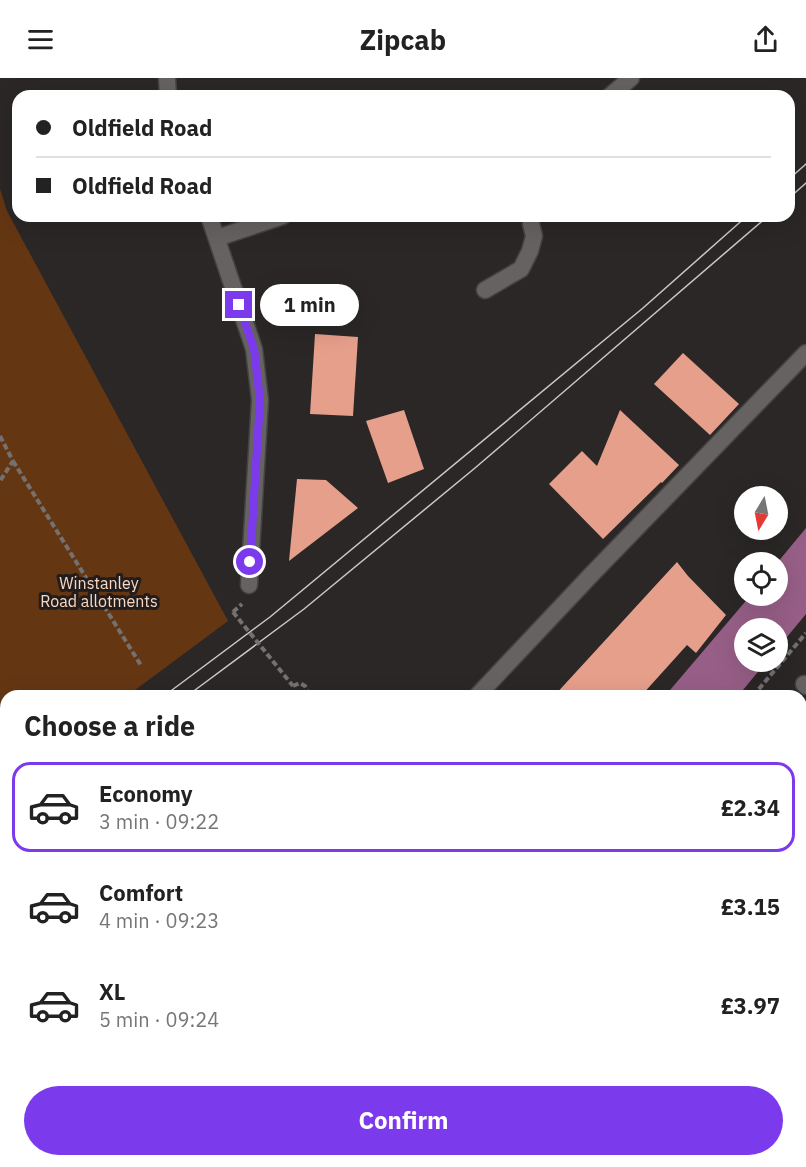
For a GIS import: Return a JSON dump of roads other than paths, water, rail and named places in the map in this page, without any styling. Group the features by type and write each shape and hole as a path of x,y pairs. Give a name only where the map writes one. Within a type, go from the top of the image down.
{"street":[{"path":"617,90 632,78"},
{"path":"211,222 254,349 260,400 249,585"},
{"path":"217,238 265,222"},
{"path":"485,290 520,269 530,251 534,236 531,222"},
{"path":"483,690 806,353"}],"tram line":[{"path":"795,174 806,164"},
{"path":"795,193 806,183"},
{"path":"172,690 270,617 643,308 740,222"},
{"path":"195,690 304,609 475,468 761,222"}],"park label":[{"name":"Winstanley Road allotments","path":"99,592"}]}
